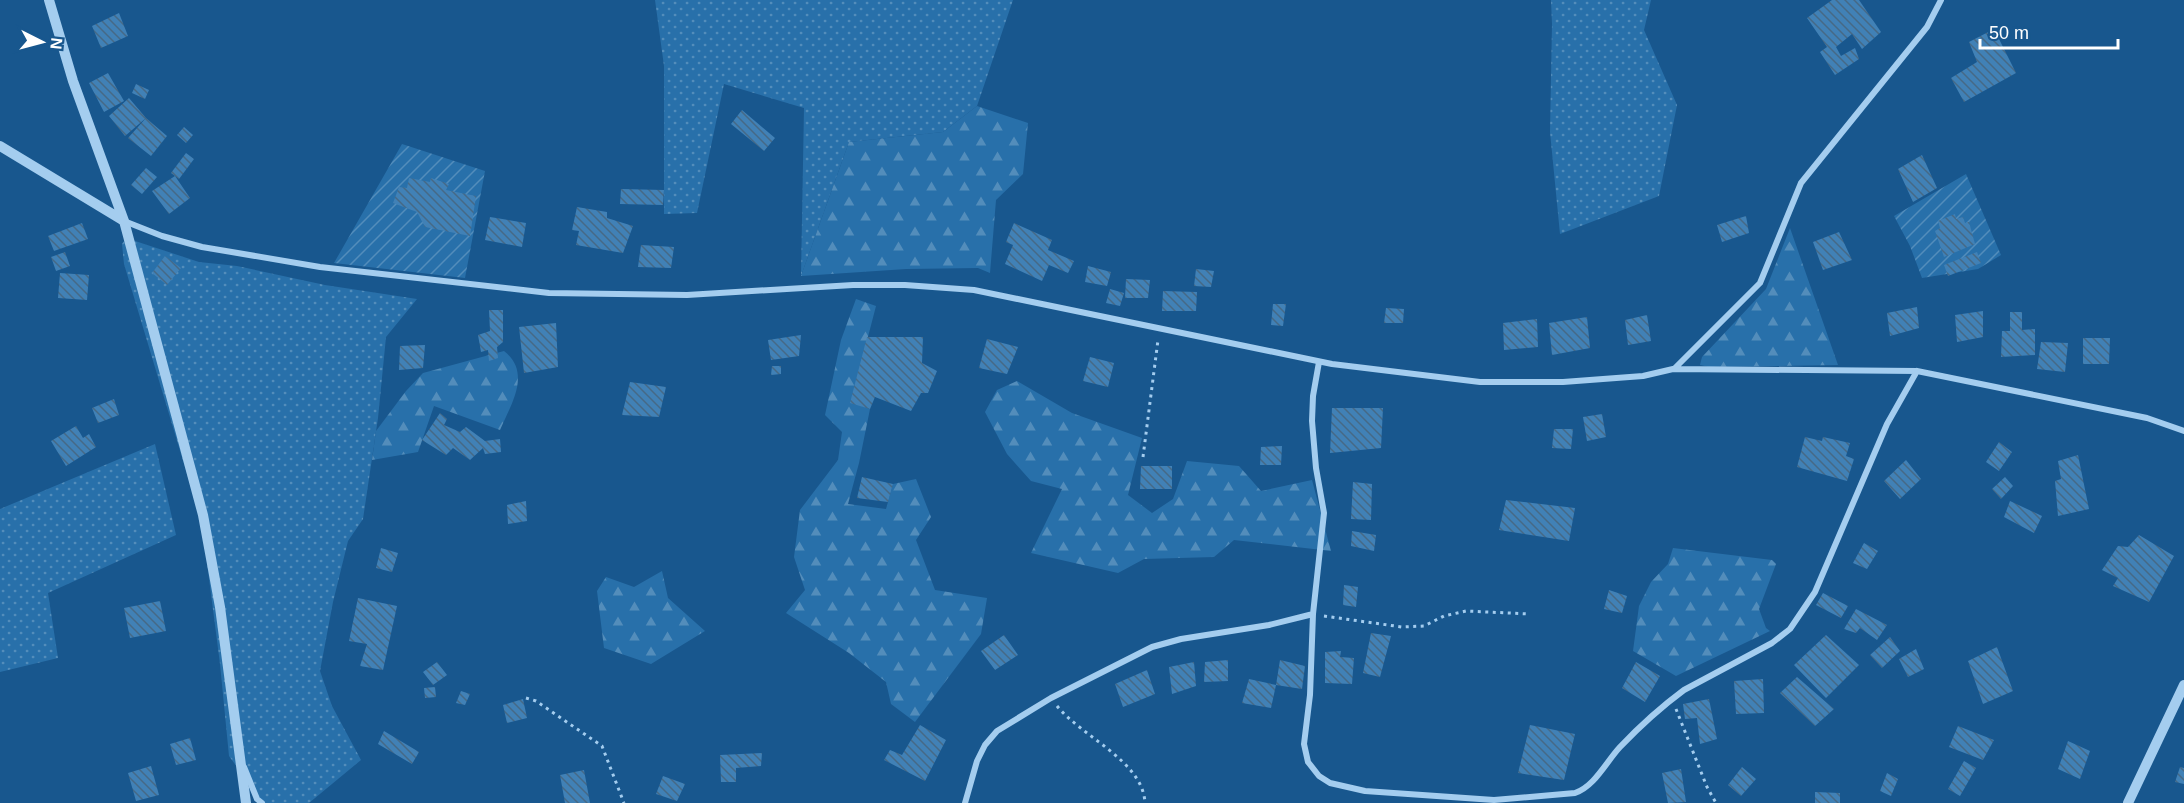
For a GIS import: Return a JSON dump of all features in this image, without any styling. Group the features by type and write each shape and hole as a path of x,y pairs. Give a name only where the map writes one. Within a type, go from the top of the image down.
{"street":[{"path":"49,0 73,81 124,220 203,515 220,607 246,803"},
{"path":"1673,369 1760,283 1801,183 1927,27 1941,0"},
{"path":"0,146 124,220 162,236 202,247 320,267 549,293 687,295 853,285 905,285 974,290 1319,362 1480,382 1563,382 1643,376 1673,369 1917,371 2148,418 2184,431"},
{"path":"1319,362 1312,421 1316,468 1324,513 1313,614 1310,695 1304,744 1308,762 1319,776 1330,783 1365,791 1494,800 1575,793 1584,790 1620,747 1650,717 1684,690 1772,643 1790,629 1815,592 1887,424 1917,371"},
{"path":"964,803 977,761 985,745 997,731 1051,698 1152,647 1181,639 1269,626 1313,614"},
{"path":"2128,803 2183,690"},
{"path":"240,756 257,799 262,803"}],"path":[{"path":"1143,457 1160,329"},
{"path":"1313,614 1402,627 1424,626 1444,616 1466,611 1530,615"},
{"path":"526,698 536,701 602,746 624,803"},
{"path":"1051,698 1068,720 1128,766 1140,781 1145,803"},
{"path":"1673,699 1707,787 1716,803"}],"green space":[{"path":"655,0 1013,0 977,106 943,132 849,142 801,276 804,108 724,84 697,213 664,214 664,66"},
{"path":"1551,0 1651,0 1644,30 1677,105 1659,196 1560,234 1550,132"},
{"path":"977,106 1028,123 1023,174 996,200 990,273 978,268 906,269 801,276 849,142 943,132"},
{"path":"402,144 485,171 465,278 334,263"},
{"path":"1966,174 2001,255 1978,269 1922,278 1910,246 1894,216"},
{"path":"1790,228 1838,365 1709,367 1700,365 1702,357 1766,289"},
{"path":"126,238 199,262 237,266 325,285 417,299 386,337 378,418 363,519 348,541 333,602 320,671 332,706 361,760 309,803 263,803 229,756 202,524 124,264 122,244"},
{"path":"856,299 876,306 851,402 870,409 848,504 886,509 893,484 916,479 931,517 916,540 935,590 987,598 981,634 915,722 891,704 886,682 849,653 786,613 805,590 794,557 800,510 838,460 842,432 825,415 841,340"},
{"path":"504,351 517,369 518,379 517,389 500,430 434,406 418,452 372,460 376,431 406,391 423,373"},
{"path":"1017,381 1072,413 1142,438 1128,495 1152,513 1173,499 1187,461 1239,466 1261,491 1312,480 1331,551 1234,540 1214,557 1144,559 1118,573 1031,553 1062,489 1031,481 1007,454 985,412 997,390"},
{"path":"155,444 176,535 48,593 58,658 0,672 0,509"},
{"path":"1673,548 1772,560 1776,564 1759,609 1766,628 1770,631 1676,676 1633,651 1639,606 1651,582 1668,564"},
{"path":"662,571 668,598 705,631 651,664 604,648 597,591 606,577 634,587"}],"building":[{"path":"1832,0 1859,0 1881,32 1862,49 1852,34 1836,47 1841,56 1855,48 1859,59 1835,75 1820,52 1827,47 1807,18"},
{"path":"119,13 128,36 101,48 92,26"},
{"path":"1994,29 2016,73 1964,102 1951,78 1977,62 1969,42"},
{"path":"108,73 124,101 104,112 89,83"},
{"path":"136,84 149,90 145,99 132,93"},
{"path":"129,98 146,118 125,136 109,116"},
{"path":"742,110 775,138 764,151 731,124"},
{"path":"146,118 167,136 151,156 128,138"},
{"path":"184,127 193,135 186,143 177,135"},
{"path":"186,153 194,159 179,179 171,173"},
{"path":"1922,155 1937,188 1913,202 1898,169"},
{"path":"146,168 157,177 142,194 131,185"},
{"path":"175,176 190,198 169,214 152,191"},
{"path":"409,178 430,182 431,178 449,184 446,190 476,196 470,236 425,227 417,212 393,203 399,187 407,188"},
{"path":"621,189 664,190 663,205 620,204"},
{"path":"577,207 607,212 607,218 633,226 623,253 576,245 579,231 572,230"},
{"path":"1955,214 1956,219 1963,217 1965,223 1969,222 1975,244 1944,257 1935,231 1940,228 1938,221"},
{"path":"1746,216 1749,233 1722,242 1717,225"},
{"path":"490,217 526,223 522,247 485,240"},
{"path":"82,223 88,239 54,251 48,236"},
{"path":"1014,223 1052,240 1048,250 1074,261 1068,273 1049,265 1042,281 1005,264 1013,245 1006,242"},
{"path":"1839,232 1852,260 1823,270 1813,242"},
{"path":"641,245 674,247 671,268 638,267"},
{"path":"65,252 70,266 56,271 51,257"},
{"path":"1977,252 1981,263 1948,276 1944,265"},
{"path":"165,256 181,268 167,285 152,273"},
{"path":"1088,266 1111,272 1107,286 1085,282"},
{"path":"1196,269 1214,271 1211,287 1194,286"},
{"path":"60,273 89,275 87,300 58,298"},
{"path":"1126,279 1150,280 1148,298 1125,298"},
{"path":"1110,289 1124,293 1120,306 1106,303"},
{"path":"1163,291 1197,292 1196,311 1162,311"},
{"path":"1273,304 1286,304 1283,326 1271,325"},
{"path":"1917,307 1919,328 1890,336 1887,313"},
{"path":"1386,308 1404,309 1403,323 1384,323"},
{"path":"489,310 503,310 503,342 497,347 498,358 489,361 488,350 481,352 478,335 490,331"},
{"path":"1983,311 1983,337 1957,342 1955,315"},
{"path":"2010,312 2022,312 2022,330 2035,329 2035,355 2001,357 2002,331 2010,331"},
{"path":"1647,315 1651,341 1628,345 1625,320"},
{"path":"1587,317 1590,348 1552,355 1549,323"},
{"path":"1537,319 1538,347 1504,350 1503,323"},
{"path":"556,323 558,367 524,373 519,327"},
{"path":"801,335 799,356 771,360 768,340"},
{"path":"867,337 923,337 922,363 937,371 928,393 921,393 911,411 875,397 870,409 850,403"},
{"path":"2083,338 2110,338 2109,364 2083,364"},
{"path":"987,339 1018,347 1007,374 979,368"},
{"path":"2041,342 2068,343 2065,372 2037,369"},
{"path":"425,345 423,368 399,370 400,346"},
{"path":"1090,357 1114,363 1108,387 1083,381"},
{"path":"772,366 781,366 781,374 771,375"},
{"path":"630,382 666,387 659,417 622,415"},
{"path":"114,399 119,415 98,423 92,408"},
{"path":"1332,408 1383,408 1381,448 1330,453"},
{"path":"440,413 447,419 444,425 460,432 466,427 485,441 500,439 501,452 485,454 483,448 470,460 453,448 446,455 422,440"},
{"path":"1602,414 1606,437 1587,441 1583,417"},
{"path":"76,426 83,438 89,434 96,447 66,466 51,441"},
{"path":"1554,429 1573,429 1571,449 1552,448"},
{"path":"1805,437 1822,441 1823,437 1850,443 1846,456 1854,459 1847,481 1797,467"},
{"path":"1999,442 2012,452 1999,471 1986,462"},
{"path":"1282,446 1281,465 1260,465 1261,447"},
{"path":"2078,455 2089,509 2058,516 2055,481 2061,479 2058,461"},
{"path":"1906,460 1921,479 1900,499 1884,481"},
{"path":"1141,466 1172,466 1172,489 1140,489"},
{"path":"862,477 893,484 888,502 857,498"},
{"path":"2005,477 2013,486 2001,499 1992,489"},
{"path":"1353,482 1372,484 1371,520 1351,519"},
{"path":"1506,500 1575,508 1569,541 1499,530"},
{"path":"526,501 527,521 508,524 507,505"},
{"path":"2010,501 2042,516 2034,533 2004,517"},
{"path":"1352,531 1376,535 1374,551 1351,546"},
{"path":"2139,535 2174,556 2149,602 2113,586 2118,578 2102,570 2118,546 2128,547"},
{"path":"1864,543 1878,551 1867,569 1853,563"},
{"path":"381,548 398,553 392,572 376,568"},
{"path":"1344,585 1358,587 1356,607 1343,605"},
{"path":"1609,590 1627,596 1622,613 1604,609"},
{"path":"1823,593 1848,606 1841,618 1816,605"},
{"path":"358,598 397,606 383,670 360,666 367,644 349,641"},
{"path":"160,601 166,631 130,638 124,608"},
{"path":"1856,609 1887,625 1877,640 1860,628 1856,633 1844,629"},
{"path":"1371,633 1391,636 1380,677 1363,673"},
{"path":"1004,635 1018,655 995,670 981,651"},
{"path":"1826,635 1859,665 1826,698 1794,665"},
{"path":"1890,637 1900,651 1882,668 1870,655"},
{"path":"1997,647 2013,691 1983,704 1968,661"},
{"path":"1916,649 1924,669 1908,677 1899,659"},
{"path":"1341,651 1340,657 1354,658 1352,684 1325,683 1325,652"},
{"path":"1228,660 1228,681 1204,682 1205,662"},
{"path":"1280,660 1305,666 1302,689 1276,685"},
{"path":"437,662 447,675 433,685 423,672"},
{"path":"1194,662 1196,686 1172,694 1169,667"},
{"path":"1636,662 1660,676 1645,702 1622,688"},
{"path":"1147,670 1155,694 1123,707 1115,684"},
{"path":"1797,677 1834,709 1815,726 1780,693"},
{"path":"1249,679 1276,685 1271,708 1242,703"},
{"path":"1763,679 1764,713 1736,714 1734,681"},
{"path":"435,687 436,697 425,698 424,688"},
{"path":"461,691 470,694 465,705 456,703"},
{"path":"523,699 527,718 507,723 503,705"},
{"path":"1709,699 1717,739 1700,744 1697,718 1685,719 1683,704"},
{"path":"920,725 946,740 925,781 884,760 890,750 902,755"},
{"path":"1530,725 1575,734 1564,780 1518,773"},
{"path":"1958,726 1994,740 1983,760 1949,747"},
{"path":"384,731 419,752 412,764 378,744"},
{"path":"190,738 196,760 176,765 170,744"},
{"path":"2068,741 2090,751 2080,779 2058,769"},
{"path":"762,753 761,766 736,768 736,782 721,782 720,755"},
{"path":"1964,761 1976,768 1960,796 1948,789"},
{"path":"151,766 159,795 136,801 128,773"},
{"path":"1742,767 1756,779 1741,796 1728,785"},
{"path":"2180,767 2184,768 2184,784 2175,782"},
{"path":"1681,769 1686,802 1668,803 1662,773"},
{"path":"584,770 590,803 565,803 560,775"},
{"path":"1887,773 1898,779 1891,796 1880,791"},
{"path":"663,776 685,784 677,801 656,794"},
{"path":"1815,792 1840,793 1840,803 1815,803"}]}
